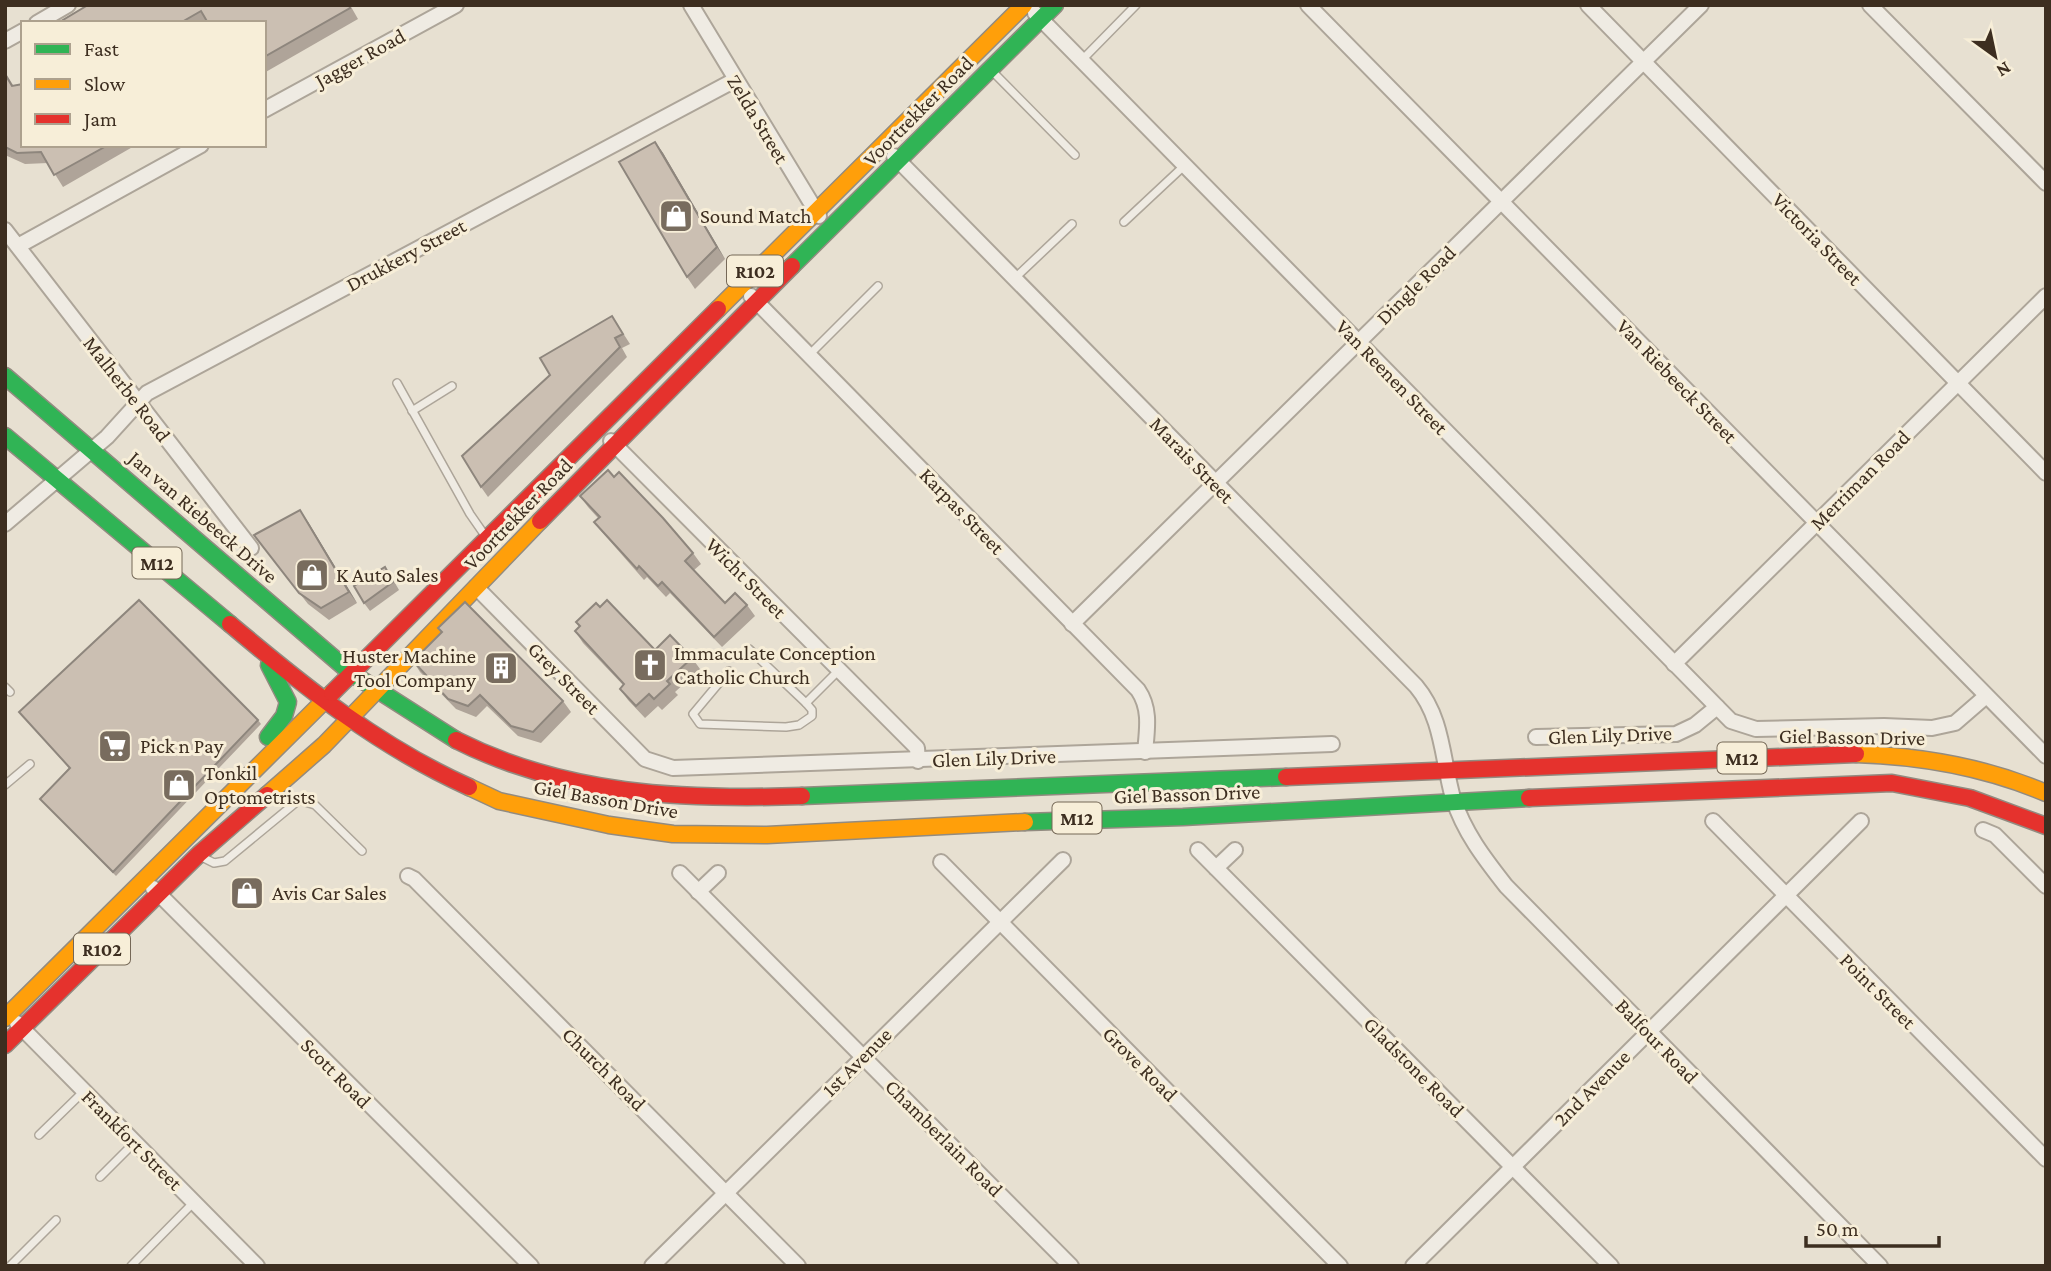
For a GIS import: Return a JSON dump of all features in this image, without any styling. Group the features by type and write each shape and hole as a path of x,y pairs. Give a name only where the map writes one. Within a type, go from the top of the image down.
{"main road":[{"name":"Voortrekker Road","path":"7,1016 486,537 1026,5"},
{"name":"Voortrekker Road","path":"5,1045 199,854 277,790 756,301 1055,5"},
{"name":"Jan van Riebeeck Drive","path":"5,376 374,690"},
{"name":"M12","path":"5,436 323,702 348,719"},
{"path":"221,802 241,766 288,716 288,695 259,647"},
{"name":"Giel Basson Drive","path":"374,690 467,746 505,762 552,778 645,793 754,797 1198,783 1445,770 1880,754 1946,760 1990,771 2046,793"},
{"name":"Giel Basson Drive","path":"348,719 417,764 499,801 609,825 673,834 767,835 1043,820 1191,817 1454,801 1892,783 1945,790 1998,805 2046,825"}],"street":[{"path":"40,21 68,5"},
{"name":"Jagger Road","path":"266,109 456,5"},
{"name":"Zelda Street","path":"691,5 814,212 831,229"},
{"name":"Van Reenen Street","path":"1026,5 1731,721 1747,728 1932,728 1955,723 1985,697"},
{"name":"Van Riebeeck Street","path":"1308,5 1985,697 2046,756"},
{"name":"Victoria Street","path":"1588,5 2046,472"},
{"name":"Dingle Road","path":"1072,624 1701,5"},
{"path":"1870,5 2046,183"},
{"path":"5,41 21,32"},
{"name":"Drukkery Street","path":"5,524 92,449 147,393 735,80"},
{"name":"Marais Street","path":"883,145 1424,695 1436,718 1445,770 1454,801"},
{"path":"18,246 197,147"},
{"name":"Malherbe Road","path":"5,230 251,548"},
{"name":"Karpas Street","path":"740,286 1139,690 1146,701 1145,752"},
{"name":"Merriman Road","path":"1674,664 2046,296"},
{"name":"Wicht Street","path":"598,427 917,748 918,761"},
{"name":"Grey Street","path":"476,587 645,759 656,765"},
{"name":"Glen Lily Drive","path":"1536,737 1676,734 1695,725 1717,707"},
{"name":"Glen Lily Drive","path":"656,765 673,768 918,761 1332,744"},
{"name":"Balfour Road","path":"1454,801 1477,849 1506,886 1880,1266"},
{"name":"Point Street","path":"1713,821 2046,1159"},
{"name":"2nd Avenue","path":"1413,1266 1861,821"},
{"path":"1983,830 1995,835 2046,886"},
{"name":"Gladstone Road","path":"1198,850 1611,1266"},
{"path":"1216,868 1235,850"},
{"name":"1st Avenue","path":"652,1266 1063,860"},
{"name":"Grove Road","path":"941,862 1340,1266"},
{"name":"Chamberlain Road","path":"680,873 1071,1266"},
{"path":"698,892 718,873"},
{"name":"Church Road","path":"408,876 414,878 799,1266"},
{"name":"Scott Road","path":"144,877 531,1266"},
{"name":"Frankfort Street","path":"7,1016 22,1028 257,1266"}],"lane":[{"path":"1082,60 1136,5"},
{"path":"990,69 1075,155"},
{"path":"1124,222 1185,164"},
{"path":"1014,278 1072,224"},
{"path":"809,355 878,286"},
{"path":"397,383 470,514 486,537"},
{"path":"412,411 452,386"},
{"path":"729,671 693,714 700,724 743,727 799,725 812,716 812,710 806,703 749,649"},
{"path":"806,703 838,671"},
{"path":"5,785 30,764"},
{"path":"199,854 214,863 225,861 299,800 315,805 362,851"},
{"path":"39,1135 84,1091"},
{"path":"100,1177 134,1143"},
{"path":"131,1266 194,1202"},
{"path":"10,1266 56,1220"}],"building":[{"path":"88,5 349,5 350,8 266,56 266,21 207,21 201,11 184,21 61,21"},
{"path":"5,74 12,86 21,84 21,147 104,147 54,175 41,152 17,153 5,147"},
{"name":"Sound Match","path":"655,142 717,247 687,277 619,162"},
{"path":"612,316 623,334 615,338 620,347 481,487 462,456 550,375 540,358"},
{"path":"608,470 614,477 619,472 663,518 693,553 685,561 725,603 735,593 747,605 714,637 662,582 658,586 639,566 637,569 594,522 600,517 580,496"},
{"name":"K Auto Sales","path":"300,510 349,592 321,608 299,593 254,535"},
{"path":"385,567 393,582 364,603 354,586"},
{"path":"139,600 258,720 113,872 40,799 70,768 19,712"},
{"name":"Immaculate Conception Catholic Church","path":"607,600 655,650 670,635 692,658 667,681 670,684 654,699 649,694 636,706 620,689 624,684 575,631 580,626 576,622 596,603 600,607"},
{"path":"465,602 563,701 533,732 511,726 480,695 468,706 448,699 413,661 442,632 438,628"}],"traffic: fast":[{"path":"792,266 1055,5"},
{"path":"5,376 351,673 456,740"},
{"path":"5,436 230,624"},
{"path":"268,737 284,716 288,702 269,665"},
{"path":"802,796 1286,777"},
{"path":"1025,822 1183,817 1529,798"}],"traffic: slow":[{"path":"718,309 1024,5"},
{"path":"267,795 324,745 540,521"},
{"path":"5,1018 332,693"},
{"path":"1856,754 1953,764 2000,776 2046,793"},
{"path":"469,787 499,801 609,825 673,834 767,835 1025,822"}],"traffic: jam":[{"path":"540,521 792,266"},
{"path":"332,693 718,309"},
{"path":"230,624 315,693 373,734 469,787"},
{"path":"456,740 539,773 625,790 713,797 802,796"},
{"path":"1286,777 1856,754"},
{"path":"1529,798 1892,783 1970,798 2046,826"},
{"path":"5,1045 199,854 267,795"}],"place":[{"name":"Sound Match","path":"676,216"},
{"name":"K Auto Sales","path":"312,575"},
{"name":"Immaculate Conception Catholic Church","path":"650,665"},
{"name":"Huster Machine Tool Company","path":"501,668"},
{"name":"Pick n Pay","path":"115,746"},
{"name":"Tonkil Optometrists","path":"179,785"},
{"name":"Avis Car Sales","path":"247,893"}]}
